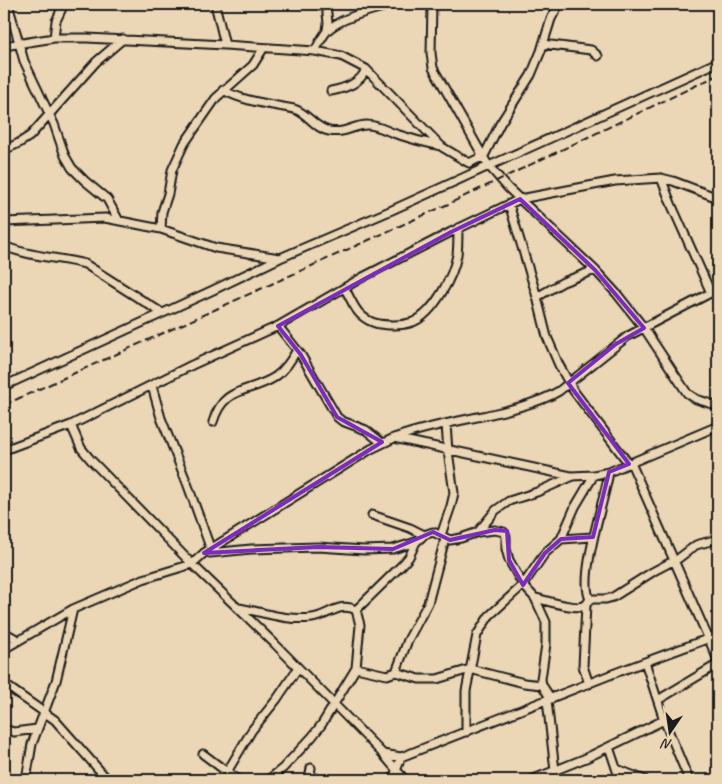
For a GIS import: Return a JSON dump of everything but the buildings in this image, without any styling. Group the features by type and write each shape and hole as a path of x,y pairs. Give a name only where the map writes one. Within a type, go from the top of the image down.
{"street":[{"path":"8,4 32,79 49,114 65,156 72,168 107,200 118,219"},
{"path":"54,38 56,21 64,4"},
{"path":"215,4 225,45"},
{"path":"315,52 327,30 326,4"},
{"path":"327,30 366,12 396,4"},
{"path":"432,4 431,45 433,68 488,165 617,294 644,328 687,393 696,399 718,406"},
{"path":"4,46 54,38 123,39 315,52 341,56 366,68 442,147 469,163 484,156 500,124 531,75 559,4"},
{"path":"4,150 19,144 30,136 96,62 123,39"},
{"path":"543,44 591,50 598,56"},
{"path":"161,229 162,212 175,160 190,134 216,98 253,65 263,48"},
{"path":"4,386 280,258 392,210 718,62"},
{"path":"331,91 355,83 363,76 366,68"},
{"path":"224,90 245,99 304,113 314,124 330,131 350,130 368,125 442,147"},
{"path":"4,649 72,609 142,579 192,564 208,552 382,443 410,432 503,411 547,398 569,383 616,344 715,291 666,193 661,178"},
{"path":"4,450 71,425 278,326 363,277 458,228 520,199 615,181 661,178 718,198"},
{"path":"509,204 547,337 559,365 592,416 630,463 675,560 718,662 658,700"},
{"path":"4,222 118,219 161,229 216,248 280,258"},
{"path":"345,289 360,314 375,324 386,325 413,322 423,315 435,302 446,284 457,254 458,228"},
{"path":"4,246 42,257 85,264 162,313"},
{"path":"537,297 564,282 595,270"},
{"path":"278,326 297,350 337,418 366,430 382,443"},
{"path":"213,422 217,409 230,394 256,386 277,376 284,370 297,350"},
{"path":"152,386 161,418 187,483 208,552"},
{"path":"396,672 408,640 428,603 452,506 454,493 446,424"},
{"path":"71,425 81,448 91,460 192,564 383,754 405,780"},
{"path":"394,438 571,476 609,472 718,426"},
{"path":"589,684 583,666 588,602 588,574 593,537 609,472"},
{"path":"466,732 466,704 470,669 474,644 482,625 523,585 545,553 561,540 575,507 594,475"},
{"path":"478,532 496,510 509,501 537,492 571,476"},
{"path":"372,515 410,528 424,536"},
{"path":"208,552 318,547 364,550 392,549 416,542 433,532 443,537 461,538 478,532 495,530 504,532 509,560 523,585 535,598 546,622 546,644 541,672 542,685 549,700 555,771 558,780"},
{"path":"561,540 593,537"},
{"path":"535,598 578,608 588,602 613,597 654,571 682,557 696,545 718,540"},
{"path":"356,610 403,564 416,542"},
{"path":"238,608 292,618 320,616 346,606 356,610"},
{"path":"26,780 31,749 37,729 51,697 63,656 72,609"},
{"path":"268,780 283,768 312,737 356,668 360,625 356,610"},
{"path":"4,632 18,640"},
{"path":"383,754 401,757 718,635"},
{"path":"645,662 686,779"},
{"path":"227,772 252,730 278,699 298,668"},
{"path":"356,668 387,675 396,672 419,679 437,679 470,669 524,683 542,685"},
{"path":"4,684 45,712 67,732 108,780"},
{"path":"531,780 610,747 664,720"},
{"path":"4,729 14,732 37,729"},
{"path":"610,747 620,780"},
{"path":"203,754 239,780"},
{"path":"393,780 401,757"},
{"path":"311,768 310,774 316,780"},
{"path":"616,769 645,780"}],"highlighted area":[{"path":"520,199 595,270 644,328 616,344 568,383 629,464 609,472 593,537 561,539 545,553 523,585 509,560 507,531 495,530 450,540 433,532 393,549 318,547 204,553 382,442 337,417 301,355 278,326 451,232"}],"railway":[{"path":"4,405 444,206 718,75"}]}
